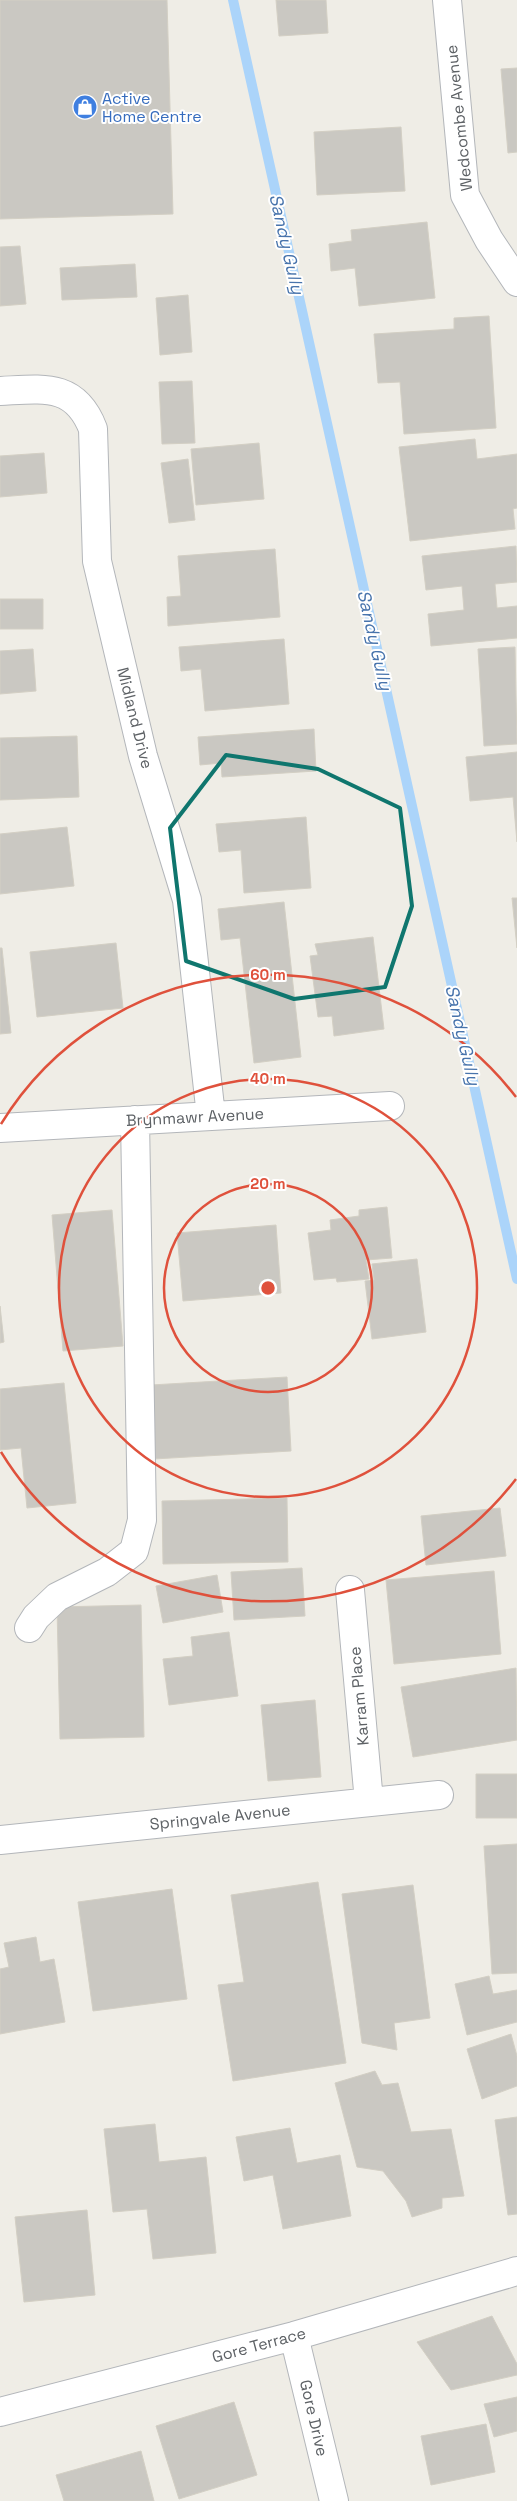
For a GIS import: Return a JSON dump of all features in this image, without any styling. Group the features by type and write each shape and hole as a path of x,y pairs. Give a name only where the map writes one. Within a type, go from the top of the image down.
{"street":[{"name":"Wedcombe Avenue","path":"447,0 465,195 489,240 517,282"},
{"name":"Midland Drive","path":"0,390 46,388 63,392 76,401 87,413 93,429 97,561 143,756 187,900 211,1116"},
{"name":"Brynmawr Avenue","path":"0,1128 390,1106"},
{"path":"29,1628 36,1616 57,1598 108,1572 134,1550 142,1520 136,1120"},
{"name":"Karram Place","path":"350,1590 369,1802"},
{"name":"Springvale Avenue","path":"0,1840 440,1794"},
{"name":"Gore Terrace","path":"0,2412 294,2336 517,2271"},
{"name":"Gore Drive","path":"294,2336 334,2501"}],"highlighted area":[{"path":"226,755 318,769 400,808 412,906 385,987 294,999 186,961 170,828"}],"building":[{"name":"Active Home Centre","path":"0,0 167,0 173,214 0,219"},
{"path":"276,0 326,0 328,33 279,36"},
{"path":"517,68 517,152 508,153 501,69"},
{"path":"401,127 405,191 317,195 314,132"},
{"path":"427,222 435,298 359,306 355,268 331,271 329,244 352,241 351,230"},
{"path":"20,246 26,304 0,306 0,247"},
{"path":"135,264 137,297 62,300 60,268"},
{"path":"188,295 192,352 160,355 156,298"},
{"path":"489,316 496,428 404,434 400,382 378,383 374,334 454,329 454,318"},
{"path":"192,381 195,443 162,444 159,382"},
{"path":"475,439 477,459 517,454 517,508 513,509 515,529 410,541 399,447"},
{"path":"259,443 264,499 196,505 191,449"},
{"path":"44,453 47,493 0,497 0,456"},
{"path":"188,459 195,520 169,523 161,463"},
{"path":"516,546 517,582 495,584 497,608 517,606 517,638 431,646 428,614 464,610 462,586 426,590 422,556"},
{"path":"275,549 280,617 168,626 167,597 181,596 178,556"},
{"path":"0,599 43,599 43,629 0,629"},
{"path":"284,639 289,704 205,711 201,669 181,671 179,647"},
{"path":"515,647 517,744 484,746 478,649"},
{"path":"33,649 36,691 0,694 0,651"},
{"path":"314,729 316,771 222,777 221,763 200,765 198,737"},
{"path":"77,736 79,797 0,800 0,738"},
{"path":"517,752 517,842 513,797 470,801 466,757"},
{"path":"306,817 311,888 244,893 241,850 219,852 216,824"},
{"path":"67,827 74,886 0,894 0,834"},
{"path":"512,898 517,898 517,948"},
{"path":"284,902 301,1057 254,1063 240,938 221,940 218,909"},
{"path":"373,937 384,1029 334,1036 332,1016 318,1017 310,956 318,955 315,944"},
{"path":"116,943 123,1008 37,1017 30,952"},
{"path":"0,948 2,948 11,1033 0,1034"},
{"path":"387,1207 392,1258 366,1260 369,1279 337,1282 336,1278 314,1280 308,1233 331,1230 330,1220 359,1216 359,1210"},
{"path":"112,1210 123,1346 63,1351 52,1215"},
{"path":"276,1225 281,1293 183,1301 177,1233"},
{"path":"417,1259 426,1332 372,1339 365,1281 374,1280 372,1264"},
{"path":"0,1306 4,1342 0,1343"},
{"path":"287,1377 291,1451 154,1459 151,1385"},
{"path":"64,1383 76,1503 27,1508 21,1448 0,1450 0,1389"},
{"path":"287,1498 288,1562 163,1564 162,1501"},
{"path":"500,1508 506,1556 426,1565 421,1516"},
{"path":"302,1568 305,1616 234,1620 231,1572"},
{"path":"494,1571 501,1654 394,1664 386,1580"},
{"path":"217,1575 223,1612 163,1623 156,1586"},
{"path":"141,1605 144,1737 60,1739 57,1607"},
{"path":"229,1632 238,1696 169,1705 163,1659 193,1656 191,1637"},
{"path":"516,1668 517,1740 413,1757 401,1687"},
{"path":"315,1700 321,1777 268,1781 261,1705"},
{"path":"476,1774 517,1774 517,1818 476,1818"},
{"path":"517,1844 517,1973 492,1974 484,1846"},
{"path":"318,1882 346,2063 233,2081 218,1985 244,1982 231,1895"},
{"path":"413,1885 430,2018 394,2023 397,2050 362,2043 342,1894"},
{"path":"172,1889 187,1999 93,2011 78,1902"},
{"path":"36,1937 40,1962 54,1959 65,2022 0,2034 0,1969 9,1967 4,1943"},
{"path":"489,1976 493,1994 517,1990 517,2022 467,2035 455,1984"},
{"path":"511,2034 517,2056 517,2086 482,2099 467,2049"},
{"path":"375,2071 382,2085 398,2083 411,2132 451,2129 464,2196 442,2198 442,2208 412,2217 406,2201 383,2171 357,2167 335,2083"},
{"path":"517,2117 517,2214 508,2215 495,2120"},
{"path":"155,2124 159,2162 206,2157 216,2253 153,2259 147,2209 113,2212 104,2129"},
{"path":"290,2128 297,2163 340,2155 351,2216 283,2229 273,2175 244,2181 236,2137"},
{"path":"87,2210 95,2295 24,2302 15,2217"},
{"path":"492,2316 517,2364 517,2375 451,2390 417,2342"},
{"path":"517,2397 517,2431 494,2437 484,2404"},
{"path":"234,2402 257,2475 179,2499 156,2426"},
{"path":"486,2424 495,2472 431,2485 421,2436"},
{"path":"141,2451 154,2501 64,2501 56,2475"}],"waterway":[{"name":"Sandy Gully","path":"233,0 517,1279"}],"place":[{"name":"Active Home Centre","path":"85,107"}]}
